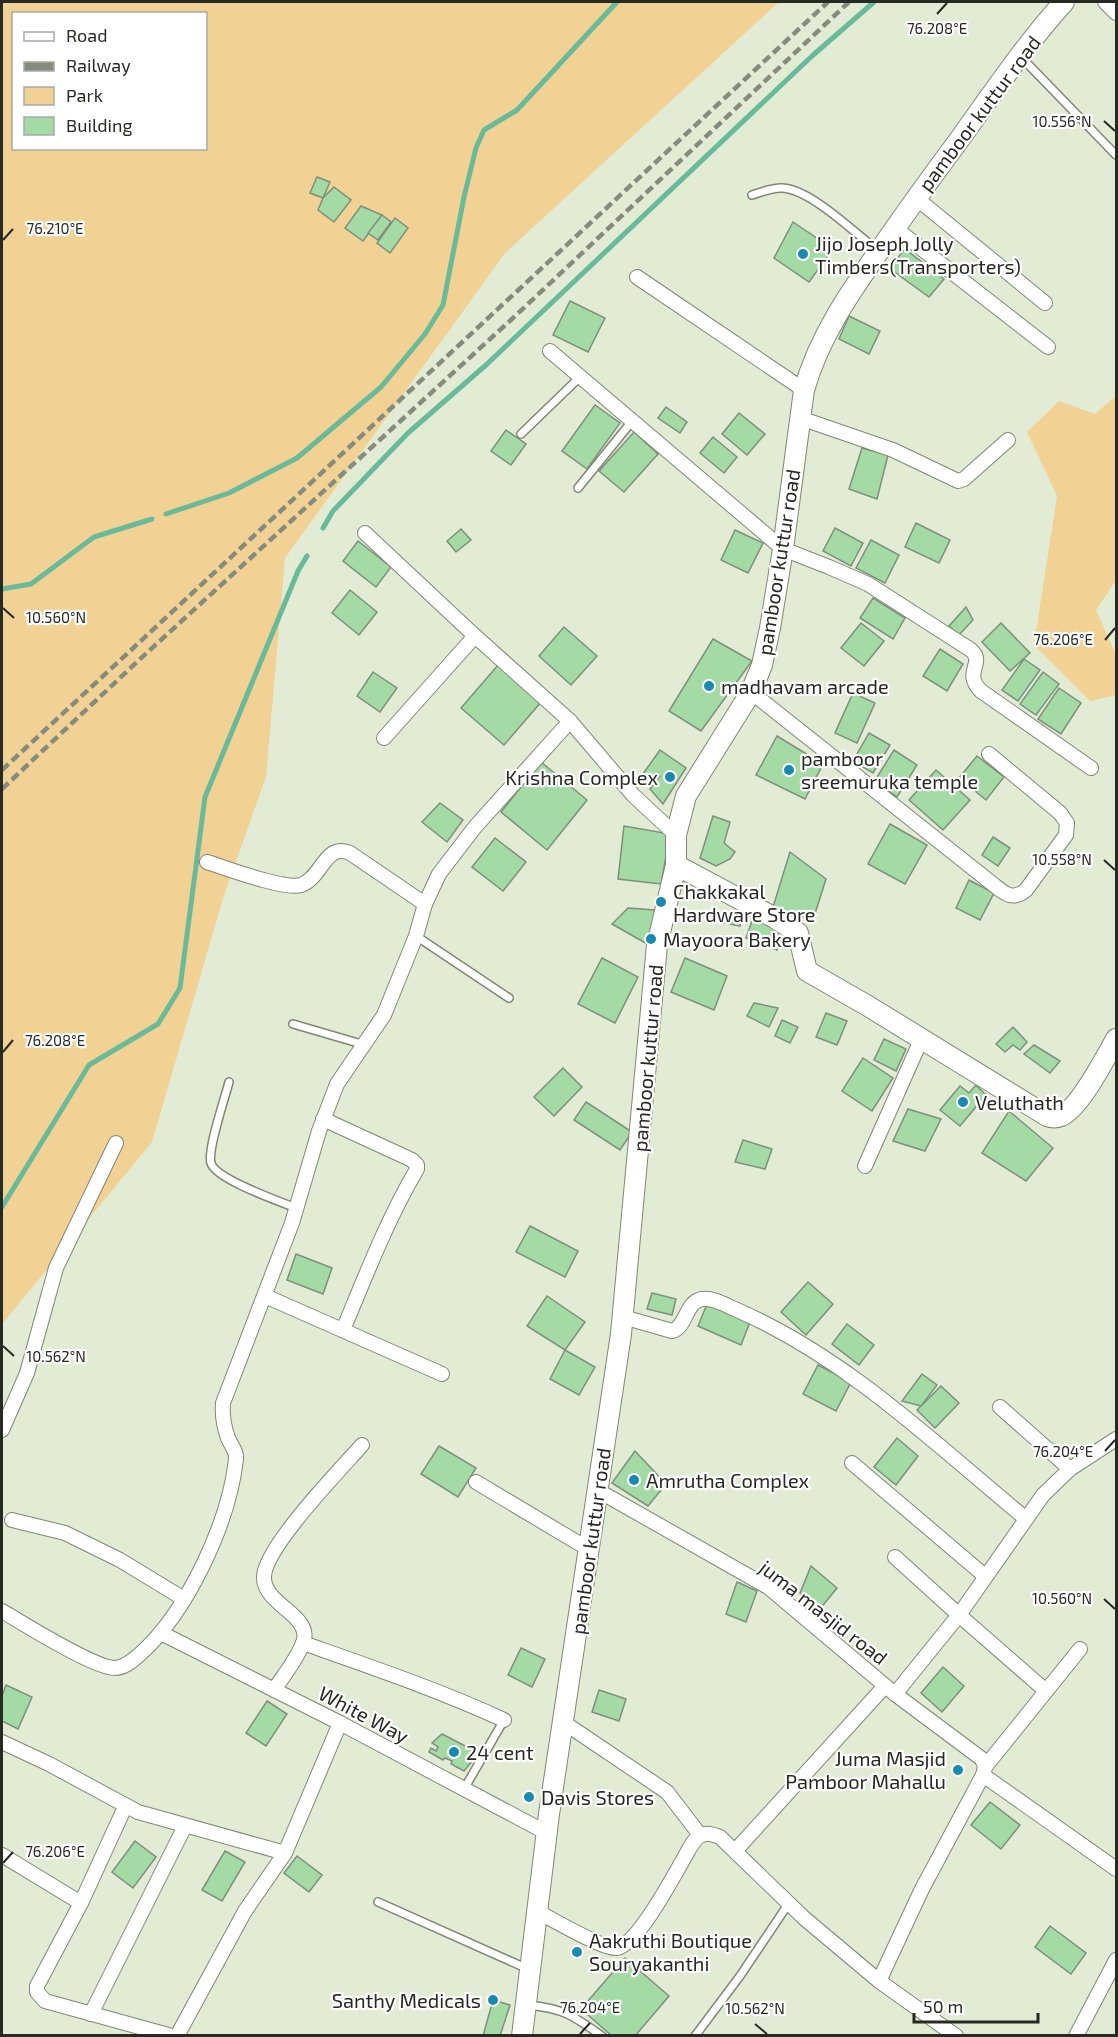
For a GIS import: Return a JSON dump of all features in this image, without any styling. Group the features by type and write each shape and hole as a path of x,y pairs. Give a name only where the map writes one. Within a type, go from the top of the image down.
{"main road":[{"name":"pamboor kuttur road","path":"522,2036 547,1833 623,1317 657,945 676,865 676,835 686,796 751,692 764,655 783,549 804,390 810,367 828,329 916,198 1064,2"},
{"path":"676,865 775,918 798,933 807,971 1047,1116 1055,1118 1063,1115 1078,1101 1116,1039"}],"street":[{"path":"1105,2 1116,13"},
{"path":"916,198 1046,303"},
{"path":"895,228 1048,347"},
{"path":"637,277 784,379 804,390"},
{"path":"550,351 783,549 867,584 976,654 972,679 981,691 1092,768"},
{"path":"800,418 893,450 958,481 964,479 1008,440"},
{"path":"365,532 475,636 570,721 633,795 676,835"},
{"path":"384,738 475,636"},
{"path":"751,692 1006,895 1018,896 1026,890 1066,835 1067,823 1060,813 989,754"},
{"path":"2,1611 93,1661 116,1668 129,1664 161,1633 184,1599 207,1558 231,1487 237,1456 224,1424 223,1403 265,1296 337,1084 384,1015 416,936 425,904 439,874 475,827 570,721"},
{"path":"207,862 283,885 298,886 311,879 331,854 338,849 344,850 425,904"},
{"path":"865,1166 921,1040"},
{"path":"324,1119 417,1165 382,1236 343,1330"},
{"path":"2,1430 27,1373 56,1268 116,1143"},
{"path":"265,1296 442,1374"},
{"path":"623,1317 672,1331 677,1330 690,1307 704,1298 760,1321 803,1344 862,1383 1025,1518"},
{"path":"1000,1407 1070,1469"},
{"path":"735,1851 959,1615 1025,1518 1054,1482 1116,1438"},
{"path":"274,1690 303,1643 305,1631 299,1621 270,1596 264,1580 269,1558 282,1539 362,1444"},
{"path":"852,1462 985,1576"},
{"path":"476,1482 590,1550"},
{"name":"juma masjid road","path":"597,1490 768,1587 890,1690 982,1760 984,1771 1116,1869"},
{"path":"12,1520 65,1533 120,1560 184,1599"},
{"path":"895,1557 1046,1690"},
{"name":"White Way","path":"161,1633 340,1723 547,1833"},
{"path":"303,1643 390,1673 504,1720"},
{"path":"879,1981 922,1889 984,1771 1080,1649"},
{"path":"563,1722 667,1792 700,1835"},
{"path":"125,1807 81,1904 37,1986 37,1992 45,2001 175,2036 245,1911 285,1853 340,1723"},
{"path":"2,1742 49,1764 125,1807 285,1853"},
{"path":"91,2014 185,1826"},
{"path":"538,1912 602,1945 616,1948 627,1944 661,1898 692,1844 700,1835 708,1833 720,1837 789,1903 879,1981 956,2036"},
{"path":"2,1855 81,1904"},
{"path":"1080,2033 1116,1960"}],"lane":[{"path":"1021,56 1116,155"},
{"path":"752,195 775,188 797,191 816,202 879,251"},
{"path":"521,434 580,376"},
{"path":"578,488 633,420"},
{"path":"416,936 508,998"},
{"path":"293,1024 365,1045"},
{"path":"229,1082 210,1154 213,1168 224,1178 296,1208"},
{"path":"464,1789 504,1720"},
{"path":"378,1902 530,1970"},
{"path":"695,2036 740,1976 789,1903"},
{"path":"526,2005 567,2012 602,2036"}],"green space":[{"path":"2,2 779,2 505,253 285,558 266,777 224,895 152,1142 2,1324"},
{"path":"1116,396 1116,580 1096,610 1116,655 1116,695 1090,701 1034,645 1057,496 1027,432 1059,401 1095,414"}],"building":[{"path":"317,177 330,182 323,198 310,193"},
{"path":"334,187 351,200 334,222 318,210 323,198"},
{"path":"361,206 382,215 363,241 345,228"},
{"path":"382,215 391,222 378,240 368,233"},
{"path":"395,218 408,228 390,253 377,243"},
{"name":"Jijo Joseph Jolly Timbers(Transporters)","path":"793,222 833,249 809,282 774,258"},
{"path":"905,249 944,279 929,297 889,268"},
{"path":"570,301 605,318 588,352 553,335"},
{"path":"849,316 880,331 869,354 839,339"},
{"path":"595,405 620,423 587,469 562,451"},
{"path":"666,407 687,422 680,433 658,418"},
{"path":"739,413 765,434 747,455 722,434"},
{"path":"506,430 526,444 511,465 491,451"},
{"path":"634,432 658,454 624,492 599,471"},
{"path":"713,437 737,457 724,473 700,453"},
{"path":"862,448 888,455 877,499 849,489"},
{"path":"916,523 950,540 939,563 905,547"},
{"path":"835,528 863,543 851,566 823,551"},
{"path":"461,529 471,540 456,552 447,541"},
{"path":"735,530 763,543 748,573 721,560"},
{"path":"871,540 899,555 885,583 856,568"},
{"path":"358,541 391,567 376,587 343,561"},
{"path":"350,590 377,612 359,635 332,613"},
{"path":"873,598 905,618 893,639 860,618"},
{"path":"966,607 973,620 959,635 949,626"},
{"path":"861,623 884,641 864,666 841,648"},
{"path":"1001,623 1030,653 1010,671 982,642"},
{"path":"564,627 597,656 571,685 539,656"},
{"name":"madhavam arcade","path":"713,639 752,661 701,731 669,711"},
{"path":"940,649 963,664 947,691 923,676"},
{"path":"1024,659 1040,670 1018,701 1002,690"},
{"path":"499,664 542,701 504,745 461,708"},
{"path":"373,672 397,688 380,712 357,696"},
{"path":"1043,672 1059,684 1036,715 1020,704"},
{"path":"1059,688 1081,703 1061,734 1038,719"},
{"path":"853,693 875,703 857,743 835,733"},
{"path":"869,733 890,745 873,773 853,761"},
{"name":"pamboor sreemuruka temple","path":"777,736 823,764 805,799 756,775"},
{"name":"Krishna Complex","path":"660,750 686,768 663,804 650,789 660,776 658,773 647,785 640,778"},
{"path":"894,750 917,765 897,797 874,782"},
{"path":"977,756 1004,777 986,800 959,778"},
{"path":"541,762 587,800 547,850 501,812"},
{"path":"936,770 970,800 943,830 909,800"},
{"path":"440,803 463,820 447,842 422,822"},
{"path":"713,816 730,822 724,843 735,852 730,859 716,866 700,858"},
{"path":"890,824 927,845 905,884 868,864"},
{"path":"624,826 670,834 661,884 618,879"},
{"path":"993,837 1010,848 998,866 982,855"},
{"path":"495,838 526,862 503,891 472,867"},
{"path":"790,852 826,879 813,920 773,907"},
{"path":"969,880 994,893 980,920 956,908"},
{"name":"Mayoora Bakery","path":"628,908 668,911 663,953 612,924"},
{"path":"722,912 742,916 740,926 720,922"},
{"path":"755,912 783,935 777,950 746,938"},
{"path":"602,958 638,977 615,1023 578,1004"},
{"path":"685,958 727,976 714,1010 671,992"},
{"path":"754,1003 778,1008 769,1027 747,1016"},
{"path":"826,1013 847,1021 837,1045 816,1037"},
{"path":"782,1020 798,1027 790,1043 775,1036"},
{"path":"1013,1027 1027,1042 1020,1050 1013,1045 1005,1052 996,1044"},
{"path":"884,1039 906,1049 896,1071 874,1060"},
{"path":"1034,1045 1060,1061 1050,1073 1024,1054"},
{"path":"863,1058 893,1078 872,1111 842,1091"},
{"path":"563,1068 582,1087 554,1116 534,1097"},
{"name":"Veluthath","path":"976,1085 986,1095 960,1126 940,1110 960,1086 969,1093"},
{"path":"586,1102 632,1132 620,1150 574,1120"},
{"path":"908,1109 941,1119 925,1151 893,1141"},
{"path":"1009,1111 1053,1148 1026,1181 982,1153"},
{"path":"743,1140 772,1149 765,1169 735,1162"},
{"path":"530,1226 578,1251 565,1277 516,1252"},
{"path":"296,1254 332,1268 323,1294 287,1280"},
{"path":"808,1282 833,1304 806,1335 781,1312"},
{"path":"652,1293 676,1299 672,1315 647,1309"},
{"path":"547,1296 585,1322 565,1350 527,1326"},
{"path":"707,1304 750,1322 741,1345 698,1326"},
{"path":"847,1324 874,1345 859,1365 832,1344"},
{"path":"565,1350 595,1367 579,1395 550,1379"},
{"path":"818,1365 851,1382 836,1411 803,1394"},
{"path":"922,1374 937,1385 921,1406 902,1401"},
{"path":"941,1386 959,1403 935,1428 917,1410"},
{"path":"897,1438 918,1456 896,1485 874,1467"},
{"path":"439,1446 476,1468 458,1497 421,1474"},
{"path":"635,1451 666,1484 648,1506 612,1483"},
{"path":"811,1566 837,1588 820,1609 800,1593"},
{"path":"737,1582 757,1591 746,1622 726,1614"},
{"path":"521,1648 545,1659 532,1687 508,1675"},
{"path":"943,1667 964,1686 942,1712 921,1693"},
{"path":"6,1685 32,1697 18,1729 2,1721 2,1696"},
{"path":"599,1690 626,1699 619,1721 592,1712"},
{"path":"267,1701 287,1714 266,1746 246,1733"},
{"name":"24 cent","path":"442,1734 479,1753 464,1771 451,1764 452,1761 445,1758 443,1760 429,1752 431,1748 436,1751 438,1747 432,1743"},
{"path":"990,1802 1020,1825 1001,1849 971,1825"},
{"path":"135,1841 156,1857 133,1888 112,1872"},
{"path":"225,1851 245,1862 222,1901 202,1890"},
{"path":"297,1856 322,1875 309,1892 284,1873"},
{"path":"1050,1926 1086,1953 1071,1974 1035,1947"},
{"path":"625,1958 669,1996 635,2036 612,2036 581,2009"},
{"path":"493,2000 510,2005 500,2036 483,2036"}],"waterway":[{"path":"166,514 229,493 297,458 381,387 425,334 443,305 464,197 476,148 484,130 517,110 617,2"},
{"path":"323,528 333,511 408,433 486,365 812,56 874,2"},
{"path":"2,589 31,584 94,537 152,519"},
{"path":"2,1207 89,1065 158,1024 180,988 205,797 298,571 307,556"}],"railway":[{"path":"2,770 828,2"},
{"path":"2,789 139,660 513,318 849,2"}],"place":[{"name":"Jijo Joseph Jolly Timbers(Transporters)","path":"803,254"},
{"name":"madhavam arcade","path":"709,686"},
{"name":"pamboor sreemuruka temple","path":"789,770"},
{"name":"Krishna Complex","path":"670,777"},
{"name":"Chakkakal Hardware Store","path":"661,902"},
{"name":"Mayoora Bakery","path":"651,939"},
{"name":"Veluthath","path":"963,1102"},
{"name":"Amrutha Complex","path":"634,1480"},
{"name":"24 cent","path":"454,1752"},
{"name":"Juma Masjid Pamboor Mahallu","path":"958,1770"},
{"name":"Davis Stores","path":"529,1797"},
{"name":"Aakruthi Boutique Souryakanthi","path":"577,1952"},
{"name":"Santhy Medicals","path":"493,2000"}]}
